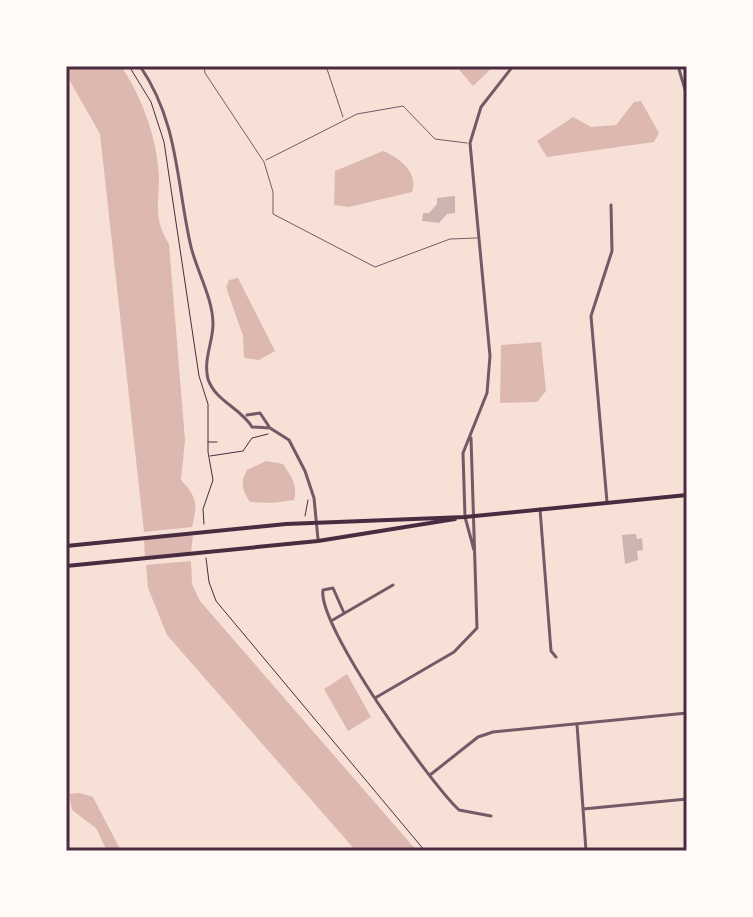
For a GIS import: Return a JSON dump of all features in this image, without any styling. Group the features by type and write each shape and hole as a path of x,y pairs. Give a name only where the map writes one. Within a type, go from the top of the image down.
{"main road":[{"path":"66,566 318,541 465,517 687,495"},
{"path":"66,546 205,530 316,522 465,517"}],"street":[{"path":"140,66 160,97 171,130 191,246 213,324 207,361 208,378 220,398 247,415 252,427 270,428"},
{"path":"474,550 465,517 462,464 466,442 490,374 470,143 481,107 513,66"},
{"path":"678,66 687,96"},
{"path":"607,502 591,316 612,251 611,205"},
{"path":"247,415 260,413 270,428 289,440 305,471 314,498 318,541"},
{"path":"375,698 454,652 477,628 470,437"},
{"path":"540,509 551,651 556,657"},
{"path":"331,621 393,585"},
{"path":"344,613 333,588 323,590 331,621 375,698 430,775 459,810 491,816"},
{"path":"430,775 486,735 687,713"},
{"path":"577,724 586,851"},
{"path":"583,809 687,799"}],"lane":[{"path":"204,66 205,73 264,162 273,192 273,214 365,264 387,264 450,239 479,238"},
{"path":"326,66 344,119"},
{"path":"264,162 344,119 403,106 435,139 470,143"}],"path":[{"path":"129,66 151,102 164,142 199,376 209,406 208,456 213,480 203,509 205,530"},
{"path":"208,429 216,428"},
{"path":"208,456 242,452 252,438 272,435"},
{"path":"208,442 217,442"},
{"path":"305,516 308,496"},
{"path":"207,553 209,582 216,601 425,851"}],"shaded area":[{"path":"66,66 121,66 136,91 152,134 158,164 159,219 169,244 185,440 181,480 195,501 192,527 144,532 100,134 66,74"},
{"path":"456,66 494,66 473,86"},
{"path":"641,101 659,133 654,142 547,157 537,141 573,117 591,127 616,125 634,102"},
{"path":"383,151 395,157 410,172 412,192 349,207 334,205 335,171"},
{"path":"238,278 275,351 259,360 244,358 243,336 226,287 229,280"},
{"path":"541,342 546,391 537,402 500,403 501,345"},
{"path":"266,461 283,464 294,485 294,500 250,502 245,494 243,478 247,470"},
{"path":"193,533 191,554 145,559 144,538"},
{"path":"191,561 192,584 200,601 417,851 356,851 167,635 148,588 146,565"},
{"path":"347,674 371,717 348,731 324,689"},
{"path":"69,794 93,797 121,851 107,851 96,828 72,810"}],"building":[{"path":"455,196 455,213 447,214 439,223 422,221 423,213 429,213 437,204 437,198"},
{"path":"636,534 637,539 642,538 643,550 637,551 638,560 625,564 622,535"}]}
